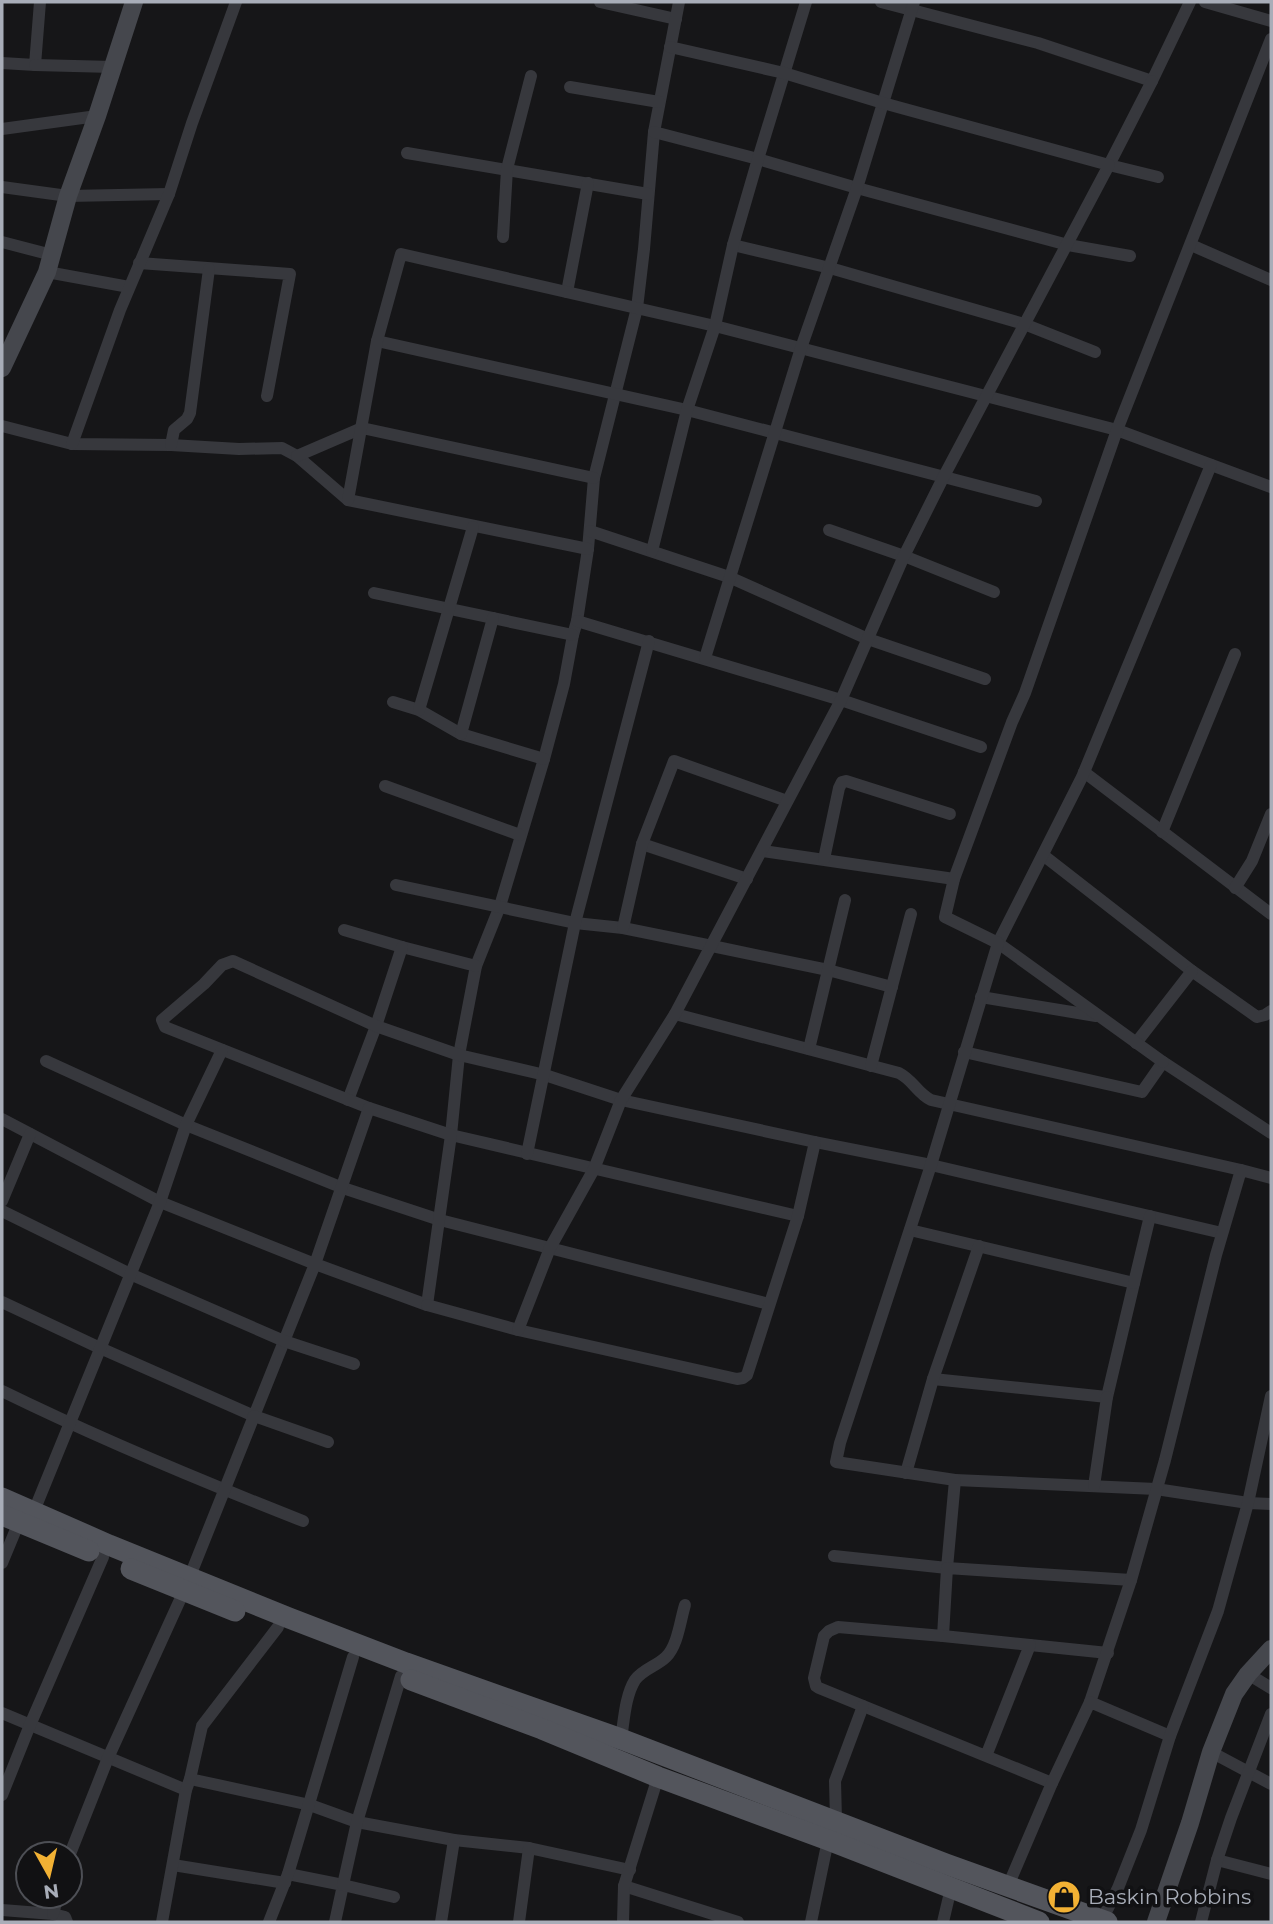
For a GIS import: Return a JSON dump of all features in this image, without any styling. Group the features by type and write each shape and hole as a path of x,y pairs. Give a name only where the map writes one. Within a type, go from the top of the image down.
{"main road":[{"path":"2,1498 18,1516 103,1557 289,1618 406,1663 621,1739 832,1830 951,1888 1039,1922"},
{"path":"18,1516 110,1545 278,1627 658,1777 946,1864 1104,1921"}],"street":[{"path":"35,65 40,2"},
{"path":"2,368 7,343 50,263 68,196 134,2"},
{"path":"72,444 129,287 169,194 236,2"},
{"path":"600,2 676,19"},
{"path":"427,1305 440,1220 459,1055 476,966 500,906 544,759 577,621 588,549 594,478 637,308 654,132 680,2"},
{"path":"652,551 687,410 715,326 733,245 806,2"},
{"path":"881,2 913,5 1152,81"},
{"path":"518,1330 550,1248 594,1169 621,1100 675,1014 763,851 766,840 841,700 904,556 944,476 1068,245 1190,2"},
{"path":"1208,2 1271,20"},
{"path":"705,658 801,348 857,188 913,5"},
{"path":"1271,39 1117,430 1025,693 954,880 945,917 998,943 1163,1062 1271,1133"},
{"path":"670,47 784,73 883,103 1158,177"},
{"path":"2,63 113,67"},
{"path":"503,237 506,169 531,76"},
{"path":"570,87 659,102"},
{"path":"2,129 97,116"},
{"path":"654,132 1068,245 1130,256"},
{"path":"407,153 648,194"},
{"path":"567,292 588,183"},
{"path":"2,187 68,196 169,194"},
{"path":"2,242 50,263 129,287"},
{"path":"733,245 830,268 1024,324 1095,352"},
{"path":"1191,245 1271,280"},
{"path":"348,500 377,341 401,254 715,326 1117,430 1271,487"},
{"path":"139,263 290,274 267,396"},
{"path":"172,445 174,430 190,413 209,269"},
{"path":"377,341 687,410 1035,501"},
{"path":"2,426 72,444 282,448 297,456 348,500 588,549"},
{"path":"297,456 362,428 594,478"},
{"path":"1211,465 1084,772 998,943 931,1165 836,1462 955,1480 1156,1489 1271,1504"},
{"path":"419,710 473,527"},
{"path":"829,530 994,592"},
{"path":"590,531 729,577 868,639 985,679"},
{"path":"374,593 573,635"},
{"path":"461,734 493,618"},
{"path":"577,621 841,700 982,747"},
{"path":"527,1154 575,923 649,641"},
{"path":"1162,832 1235,654"},
{"path":"393,702 419,710 461,734 544,759"},
{"path":"623,928 642,844 674,761 787,801"},
{"path":"1084,772 1271,915"},
{"path":"824,859 842,782 950,814"},
{"path":"385,786 520,835"},
{"path":"1235,888 1252,861 1271,814"},
{"path":"642,844 747,879"},
{"path":"763,851 954,880"},
{"path":"1043,855 1192,971 1257,1017 1271,1011"},
{"path":"396,885 575,923 623,928 712,946 892,987"},
{"path":"809,1049 845,900"},
{"path":"870,1066 911,914"},
{"path":"344,930 476,966"},
{"path":"348,1100 402,947"},
{"path":"798,1216 450,1135 369,1108 222,1050 165,1027 162,1020 226,962 233,961 376,1026 459,1055 545,1075 621,1100 931,1165 1222,1233"},
{"path":"1136,1043 1192,971"},
{"path":"981,997 1100,1017"},
{"path":"675,1014 899,1073 909,1077 924,1097 931,1100 1271,1178"},
{"path":"2,1563 18,1516 69,1424 160,1202 186,1125 222,1050"},
{"path":"964,1052 1142,1092 1163,1062"},
{"path":"46,1061 186,1125 343,1188 440,1220 769,1304"},
{"path":"76,1840 108,1758 186,1584 315,1264 369,1108"},
{"path":"2,1119 160,1202 427,1305 518,1330 737,1379 747,1375 798,1216 815,1142"},
{"path":"2,1201 30,1134"},
{"path":"1009,1886 1052,1783 1090,1702 1108,1653 1131,1580 1241,1170"},
{"path":"2,1211 130,1274 284,1341 354,1364"},
{"path":"1094,1486 1107,1397 1150,1216"},
{"path":"910,1230 1134,1283"},
{"path":"906,1473 933,1379 979,1246"},
{"path":"2,1302 254,1416 328,1442"},
{"path":"933,1379 1107,1397"},
{"path":"2,1391 69,1424 303,1521"},
{"path":"1104,1921 1141,1830 1170,1736 1218,1611 1268,1424 1271,1396"},
{"path":"943,1636 955,1480"},
{"path":"834,1556 947,1568 1131,1580"},
{"path":"2,1795 103,1557"},
{"path":"621,1739 634,1682 641,1673 667,1656 685,1605"},
{"path":"162,1922 188,1784 202,1726 278,1627"},
{"path":"1052,1783 816,1686 814,1678 824,1636 838,1628 1108,1653"},
{"path":"986,1756 1030,1645"},
{"path":"1156,1922 1211,1752 1234,1694 1271,1649"},
{"path":"269,1922 287,1879 354,1657"},
{"path":"1248,1674 1271,1688"},
{"path":"335,1922 357,1822 401,1676"},
{"path":"1090,1702 1170,1736"},
{"path":"811,1922 832,1830 835,1781 863,1706"},
{"path":"2,1713 108,1758 188,1784 310,1805 357,1822 454,1840 528,1848 630,1870"},
{"path":"1201,1922 1217,1860 1271,1714"},
{"path":"1211,1752 1271,1784"},
{"path":"622,1922 624,1886 658,1777"},
{"path":"441,1922 454,1840"},
{"path":"519,1922 528,1848"},
{"path":"1217,1860 1271,1874"},
{"path":"173,1865 343,1885 394,1897"},
{"path":"624,1886 716,1919 738,1922"},
{"path":"943,1922 951,1888"},
{"path":"2,1910 53,1914 65,1917 67,1922"},
{"path":"53,1914 54,1910"}],"place":[{"name":"Baskin Robbins","path":"1064,1897"}]}
